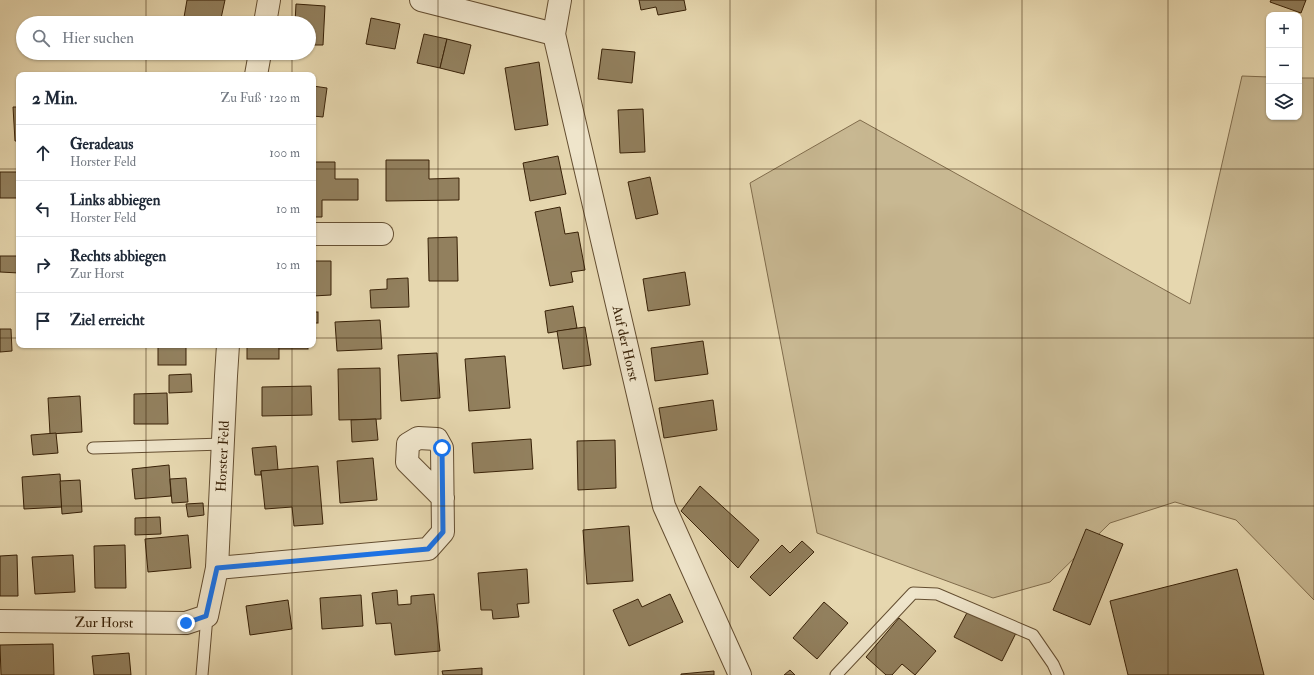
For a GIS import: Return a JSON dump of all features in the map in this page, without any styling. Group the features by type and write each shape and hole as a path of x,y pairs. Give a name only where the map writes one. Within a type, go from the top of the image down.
{"street":[{"path":"266,16 269,0"},
{"path":"421,0 554,34"},
{"name":"Auf der Horst","path":"560,0 554,34 664,506 740,675"},
{"path":"257,72 259,60"},
{"path":"316,234 382,234"},
{"name":"Horster Feld","path":"206,616 217,568 228,348"},
{"path":"217,568 428,549 443,532 443,498"},
{"name":"Zur Horst","path":"0,621 186,623 206,616"}],"lane":[{"path":"93,448 223,444"},
{"path":"836,675 913,592 937,594 1033,635 1053,664 1058,675"},
{"name":"Horster Feld","path":"202,675 206,616"}],"shaded area":[{"path":"1242,76 1266,77 1266,120 1302,120 1302,78 1314,78 1314,600 1236,520 1175,502 1110,523 1050,582 993,598 817,533 750,183 860,120 1190,304"}],"building":[{"path":"187,0 225,0 222,16 184,16"},
{"path":"639,0 684,0 686,10 658,15 656,7 641,10"},
{"path":"1271,0 1306,0 1301,12 1270,2"},
{"path":"296,4 325,6 323,45 316,45 316,16 295,16"},
{"path":"371,18 400,24 395,49 366,44"},
{"path":"424,34 447,39 440,68 417,63"},
{"path":"447,39 471,45 464,74 440,68"},
{"path":"602,49 635,52 632,83 598,79"},
{"path":"539,62 548,125 515,130 505,68"},
{"path":"316,86 327,88 323,117 316,116"},
{"path":"13,107 16,107 15,141"},
{"path":"643,109 645,152 620,153 618,110"},
{"path":"558,156 566,194 530,201 523,163"},
{"path":"386,160 429,160 429,179 459,178 459,200 386,201"},
{"path":"316,162 335,162 335,179 358,179 358,200 322,200 322,217 316,217"},
{"path":"0,172 16,172 16,198 0,198"},
{"path":"650,177 658,214 636,219 628,182"},
{"path":"560,207 565,234 578,232 585,270 571,272 573,282 550,286 535,212"},
{"path":"457,237 458,281 429,281 428,238"},
{"path":"0,256 16,256 16,273 0,272"},
{"path":"316,261 331,261 331,295 316,296"},
{"path":"685,272 690,305 648,311 643,279"},
{"path":"408,278 409,307 371,308 370,290 387,289 387,279"},
{"path":"573,306 577,328 548,333 545,311"},
{"path":"316,312 318,312 318,323 316,323"},
{"path":"380,320 382,349 337,351 335,322"},
{"path":"585,327 591,365 563,369 557,331"},
{"path":"0,329 11,329 12,351 0,352"},
{"path":"703,341 708,374 655,381 651,348"},
{"path":"158,348 186,348 186,365 158,365"},
{"path":"247,348 279,348 279,359 247,359"},
{"path":"279,348 308,348 308,349"},
{"path":"437,353 440,398 401,401 398,355"},
{"path":"505,356 510,408 469,411 465,359"},
{"path":"380,368 381,419 339,420 338,369"},
{"path":"191,374 192,392 169,393 169,375"},
{"path":"311,386 312,415 262,416 262,387"},
{"path":"167,393 168,424 134,424 134,394"},
{"path":"80,396 82,432 50,434 48,398"},
{"path":"713,400 717,430 664,438 659,408"},
{"path":"376,419 378,440 352,442 351,420"},
{"path":"56,433 58,453 33,455 31,435"},
{"path":"531,439 533,469 474,473 472,443"},
{"path":"615,440 616,488 578,490 577,441"},
{"path":"276,446 278,470 261,471 261,475 255,475 252,448"},
{"path":"373,458 377,500 340,503 337,461"},
{"path":"169,465 171,496 135,499 132,469"},
{"path":"318,466 323,524 294,526 292,507 265,509 261,471"},
{"path":"60,474 62,507 24,509 22,477"},
{"path":"186,478 188,502 172,503 170,479"},
{"path":"80,480 82,512 62,514 60,481"},
{"path":"700,486 759,540 738,568 681,511"},
{"path":"203,503 204,515 188,517 186,504"},
{"path":"160,517 161,534 135,535 135,518"},
{"path":"629,526 633,581 587,584 583,530"},
{"path":"1086,529 1123,544 1090,625 1053,610"},
{"path":"188,535 191,568 148,572 145,539"},
{"path":"802,541 814,552 770,596 750,577 782,545 790,553"},
{"path":"125,545 126,588 95,588 94,546"},
{"path":"17,555 18,596 0,596 0,556"},
{"path":"73,555 75,592 35,594 32,557"},
{"path":"527,569 529,603 517,604 519,617 493,619 492,610 481,610 478,573"},
{"path":"1237,569 1264,675 1128,675 1110,601"},
{"path":"397,590 398,605 411,604 411,596 434,594 440,651 395,655 391,623 376,624 372,593"},
{"path":"670,594 683,622 629,646 613,610 638,599 642,607"},
{"path":"361,595 363,626 322,629 320,598"},
{"path":"288,600 292,629 250,635 246,606"},
{"path":"824,602 848,623 817,659 793,638"},
{"path":"969,609 1016,633 1002,661 954,637"},
{"path":"899,618 936,651 915,675 902,664 892,675 886,675 866,657"},
{"path":"53,644 54,675 1,675 0,645"},
{"path":"129,653 131,675 94,675 92,656"},
{"path":"482,668 482,675 443,675 442,671"},
{"path":"790,670 795,675 784,675"},
{"path":"714,671 714,675 681,675 681,674"}],"route":[{"path":"186,623 206,616 217,568 428,549 443,532 442,448"}]}
